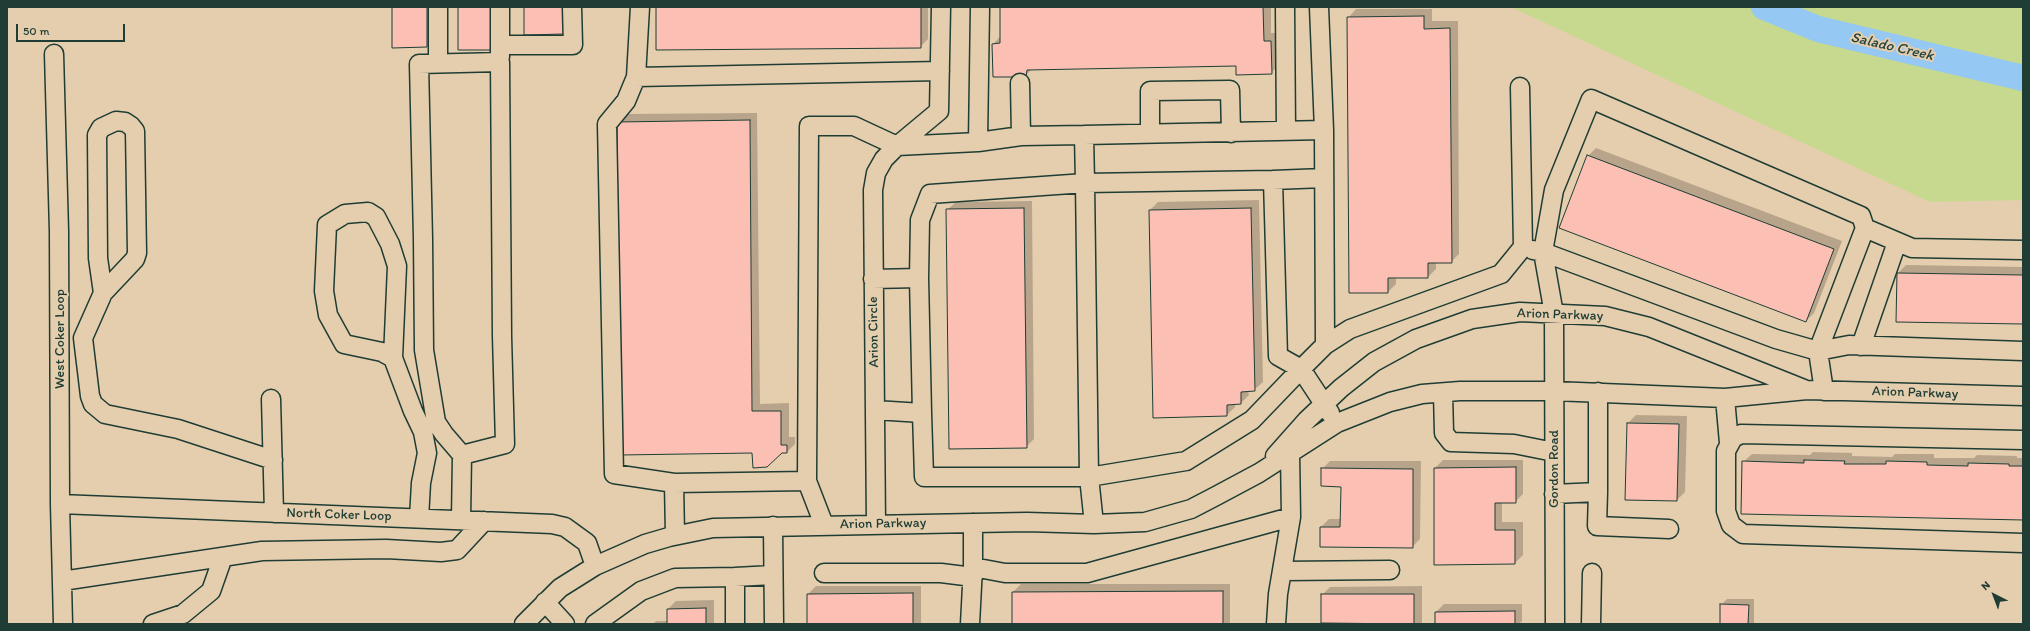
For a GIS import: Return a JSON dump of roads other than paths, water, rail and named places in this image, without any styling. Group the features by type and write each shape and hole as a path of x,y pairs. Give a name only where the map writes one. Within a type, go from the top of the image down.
{"street":[{"path":"438,7 438,63"},
{"path":"462,455 505,444 502,336 500,7"},
{"path":"461,520 462,455 436,422 424,350 419,64 438,63 500,53 573,45 572,7"},
{"path":"640,7 636,77 626,101 607,124 614,474 674,483 807,481"},
{"name":"Arion Circle","path":"876,525 873,190 876,173 884,160 897,146 939,111 941,7"},
{"path":"978,142 980,7"},
{"path":"1285,7 1286,131"},
{"path":"1319,7 1324,130 1324,345"},
{"name":"West Coker Loop","path":"54,54 59,231 60,504 63,624"},
{"path":"636,77 940,72"},
{"path":"1020,83 1021,136"},
{"path":"1324,178 1085,183 930,194 920,220 919,278 924,476 1089,477 1186,461 1252,420 1324,345 1350,329 1501,274 1523,247 1520,87"},
{"path":"1150,134 1150,91 1193,90 1230,90 1231,133"},
{"path":"1543,252 1554,190 1591,99 1861,216 1865,228 1818,352 1816,390"},
{"path":"103,293 98,258 97,134 101,128 116,121 125,122 135,131 137,253 135,260 103,293 84,338 90,396 93,404 98,410 105,414 178,429 273,460"},
{"path":"824,525 807,481 809,126 854,126 897,146 978,142 1021,136 1324,130"},
{"path":"1084,135 1089,477 1094,524"},
{"path":"1273,180 1278,356 1301,369 1337,423"},
{"path":"393,358 382,352 344,344 328,315 324,291 327,225 345,214 368,212 376,218 390,244 397,266 393,358 413,411 423,432 427,453 421,483 419,518"},
{"path":"1865,228 1912,248 2023,250"},
{"path":"1861,346 1897,242"},
{"path":"1523,247 1543,252 1776,339 1818,352 1849,345 2023,351"},
{"name":"Gordon Road","path":"1543,252 1554,314 1555,624"},
{"path":"873,279 919,278"},
{"name":"Arion Parkway","path":"1259,473 1324,404 1341,388 1374,362 1416,339 1472,319 1520,312 1605,316 1649,327 1816,390"},
{"path":"60,337 84,338"},
{"name":"Arion Parkway","path":"524,624 560,588 595,566 645,544 713,528 1028,522 1094,524 1145,522 1191,509 1259,473 1337,423 1390,402 1422,394 1554,390 1725,398 1816,390 2023,396"},
{"path":"1598,392 1597,526 1669,529"},
{"path":"1443,393 1444,432 1451,442 1514,444 1532,450 1554,452"},
{"path":"1725,398 1729,443"},
{"path":"271,399 274,513"},
{"path":"875,410 922,413"},
{"path":"2023,440 1741,434 1733,438 1726,451 1726,511 1731,525 1743,534 2023,543"},
{"path":"1276,624 1282,571 1291,517 1290,453"},
{"path":"674,483 676,536"},
{"path":"1554,494 1598,492"},
{"name":"North Coker Loop","path":"60,504 552,524 565,527 587,543 595,566"},
{"path":"824,573 1087,573 1291,517"},
{"path":"62,581 262,551 386,549 441,552 457,550 484,521"},
{"path":"970,624 973,572 972,523"},
{"path":"773,526 774,624"},
{"path":"153,624 183,614 211,591 223,557"},
{"path":"1282,571 1390,570"},
{"path":"1591,624 1592,573"},
{"path":"595,624 616,618 640,591 675,578 773,575"},
{"path":"735,577 735,624"},
{"path":"545,602 565,624"}],"waterway":[{"name":"Salado Creek","path":"1764,7 1818,29 2023,78"}]}
